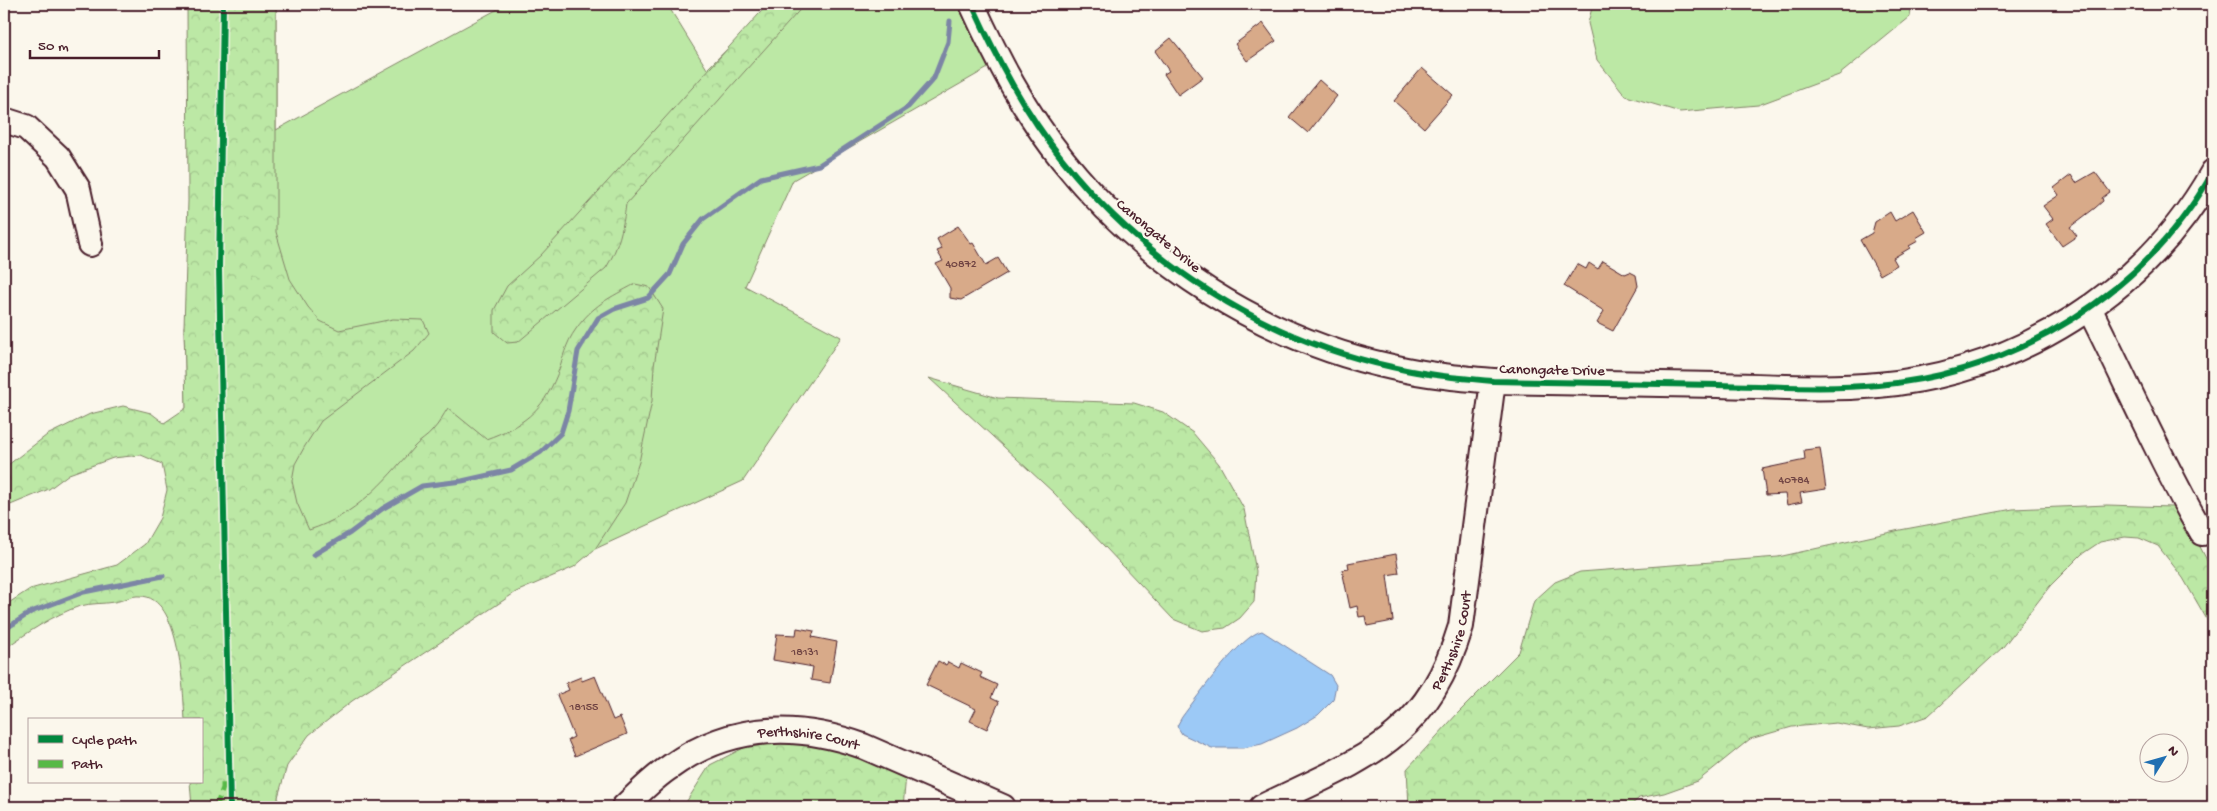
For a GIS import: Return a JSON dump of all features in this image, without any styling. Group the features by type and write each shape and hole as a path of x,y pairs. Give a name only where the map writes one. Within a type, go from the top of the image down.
{"street":[{"name":"Canongate Drive","path":"972,4 1007,76 1033,119 1062,160 1132,234 1172,266 1214,295 1258,320 1312,343 1353,357 1392,367 1442,376 1493,381 1836,387 1878,385 1922,379 1966,369 2008,353 2049,334 2117,287 2150,257 2179,223 2213,172"},
{"path":"4,120 26,127 58,157 78,189 90,244"},
{"path":"2089,308 2129,387 2177,490 2202,532"},
{"name":"Perthshire Court","path":"1262,807 1378,748 1406,726 1429,699 1438,684 1453,651 1461,626 1493,381"},
{"name":"Perthshire Court","path":"624,807 670,767 694,752 735,736 779,730 810,731 840,738 1003,807"}],"green space":[{"path":"187,4 276,4 276,232 290,279 308,307 320,321 339,330 393,319 423,320 429,333 414,351 321,421 305,446 295,464 292,481 297,503 309,530 341,516 367,497 415,446 431,432 448,408 486,439 520,423 545,399 576,329 595,308 609,298 635,284 649,287 663,309 654,366 652,401 639,462 625,503 595,549 574,567 516,592 352,701 309,735 287,766 278,797 278,807 192,807 190,784 202,784 202,718 185,718 181,668 177,647 172,628 164,611 154,600 137,596 110,603 80,606 50,619 4,649 4,606 30,589 117,565 145,544 160,518 167,490 162,464 141,455 113,458 69,474 49,489 8,506 4,500 4,468 47,435 90,414 123,406 151,413 164,423 186,408 184,327 188,201"},
{"path":"276,4 276,130 507,4 667,4 707,69 773,4 962,4 988,68 793,180 745,286 841,337 743,481 595,549 277,638 278,807 202,782 202,718 195,718 184,327"},
{"path":"768,4 805,4 626,204 620,237 606,268 518,342 507,343 494,332 494,310 507,286 541,255"},
{"path":"1593,4 1909,4 1910,17 1839,75 1758,105 1680,112 1626,96 1597,60 1588,23"},
{"path":"929,378 998,398 1134,403 1163,412 1193,433 1219,464 1244,509 1256,571 1254,602 1240,618 1225,628 1202,631 1173,619 1054,493"},
{"path":"2107,505 2172,507 2192,531 2213,572 2213,630 2183,578 2158,546 2139,538 2125,537 2100,542 2082,554 2050,586 2003,647 1928,716 1899,726 1868,729 1836,723 1792,727 1750,739 1698,781 1664,793 1639,798 1629,807 1409,807 1407,769 1457,714 1519,652 1534,601 1555,582 1580,572 1778,557 1900,530 2013,509"},
{"path":"779,730 907,765 903,807 683,807 710,765"}],"water":[{"path":"1262,631 1330,675 1336,685 1333,700 1318,715 1297,728 1262,744 1243,748 1212,748 1182,734 1177,726 1208,682 1243,643"}],"building":[{"path":"1263,23 1276,41 1247,61 1235,44"},
{"path":"1171,38 1203,77 1178,95 1164,74 1169,71 1155,51"},
{"path":"1422,68 1453,95 1424,128 1394,101"},
{"path":"1319,80 1337,96 1308,133 1289,117"},
{"path":"2095,172 2110,192 2102,198 2103,201 2095,208 2070,227 2077,236 2062,246 2046,224 2053,219 2043,206 2059,195 2054,188 2071,175 2076,183"},
{"path":"1913,210 1926,232 1916,238 1918,241 1909,246 1910,248 1893,258 1897,265 1880,275 1860,240 1872,233 1875,222 1890,212 1895,221"},
{"path":"958,226 971,244 973,243 986,265 998,258 1007,273 961,300 950,298 950,288 936,264 943,261 937,251 942,249 937,239"},
{"path":"1603,261 1625,274 1630,272 1636,275 1638,286 1613,331 1597,323 1604,311 1564,286 1577,264 1586,269 1589,263 1598,269"},
{"path":"1820,448 1826,489 1800,493 1802,502 1787,505 1785,494 1766,495 1762,469 1805,460 1804,450"},
{"path":"1396,554 1399,573 1387,575 1393,621 1367,626 1365,616 1359,617 1357,606 1350,608 1342,570 1349,569 1348,563"},
{"path":"797,628 814,631 812,637 837,642 830,683 811,680 813,667 773,660 777,634 796,635"},
{"path":"938,661 946,665 948,662 959,668 961,663 982,673 980,677 997,685 991,698 999,702 987,729 970,721 976,709 926,685"},
{"path":"595,676 613,720 620,717 627,734 575,756 568,740 574,737 557,695 569,690 566,683 581,677 582,681"}],"waterway":[{"path":"313,555 350,533 382,509 422,486 462,481 511,470 541,452 561,433 568,411 578,351 598,318 614,309 648,298 670,274 683,244 703,219 761,178 819,165 908,107 934,78 948,42 950,21"},
{"path":"4,630 31,612 84,592 163,576"}],"marked path":[{"path":"216,807 223,788 223,781"}],"cycle path":[{"path":"223,4 219,269 230,807"},
{"path":"972,4 991,45 1013,85 1049,142 1095,197 1131,232 1169,263 1210,292 1253,316 1298,337 1344,354 1392,367 1442,376 1493,381 1818,387 1878,385 1929,377 1979,364 2027,344 2072,319 2114,289 2151,255 2185,215 2213,172"}]}
